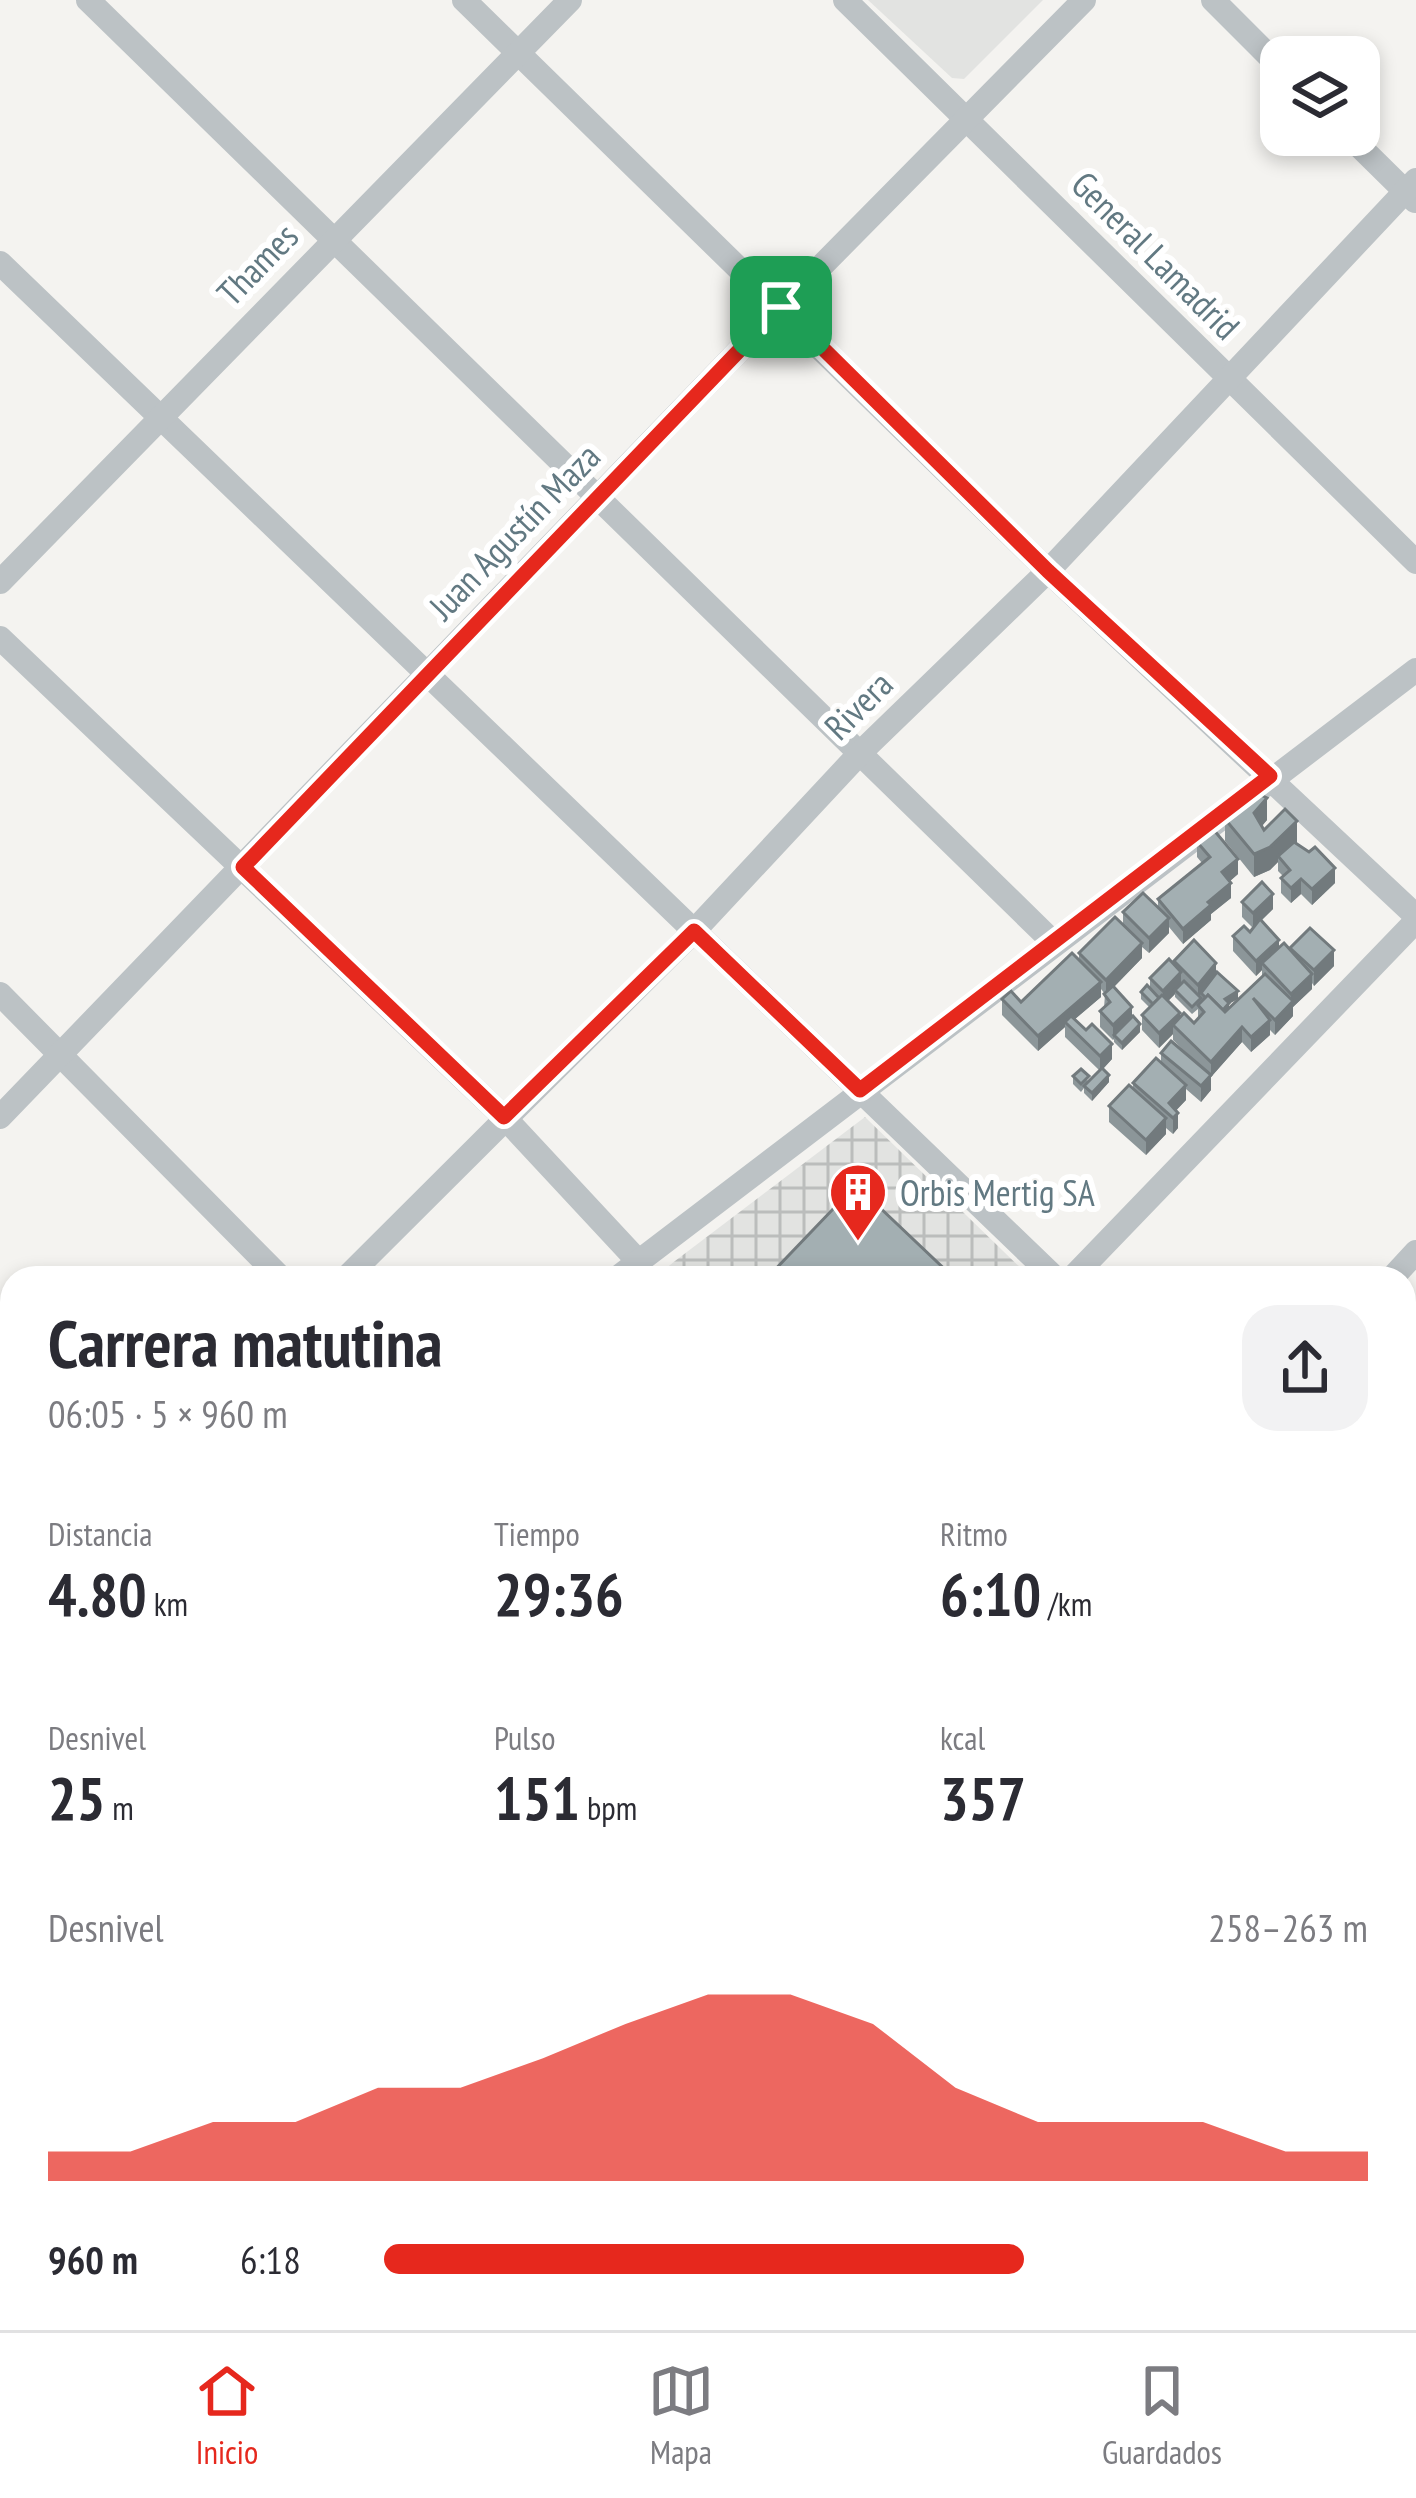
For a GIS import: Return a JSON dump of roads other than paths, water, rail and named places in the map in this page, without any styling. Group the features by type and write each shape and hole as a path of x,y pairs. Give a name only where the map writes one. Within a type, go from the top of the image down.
{"street":[{"path":"88,0 1054,942"},
{"path":"464,0 1048,571 1416,918 1083,1266"},
{"name":"Thames","path":"0,582 570,0"},
{"name":"General Lamadrid","path":"845,0 1416,562"},
{"name":"Juan Agustín Maza","path":"0,1117 781,307 1084,0"},
{"path":"1213,0 1260,47"},
{"path":"1372,156 1412,191"},
{"name":"Rivera","path":"358,1266 694,931 861,752 1048,571 1412,191"},
{"path":"0,263 1043,1266"},
{"path":"0,638 504,1117 638,1261"},
{"path":"632,1266 1270,776 1416,670"},
{"path":"0,994 269,1266"}],"place":[{"name":"Orbis Mertig SA","path":"858,1243"}]}
